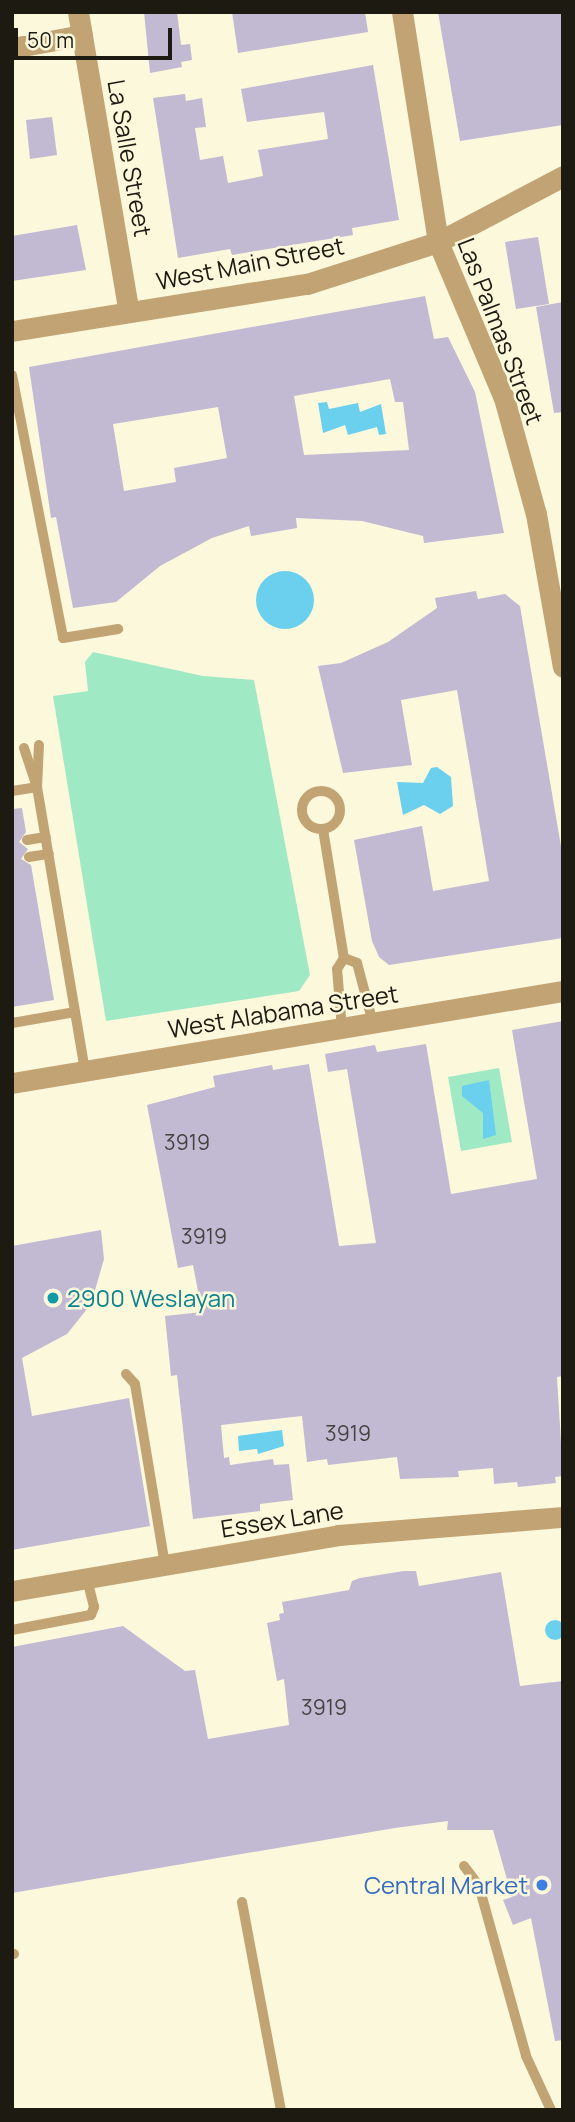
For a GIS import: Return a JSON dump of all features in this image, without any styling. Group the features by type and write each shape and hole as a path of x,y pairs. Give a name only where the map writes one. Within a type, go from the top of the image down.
{"street":[{"name":"La Salle Street","path":"78,12 129,312"},
{"name":"Las Palmas Street","path":"402,12 438,242 504,398 536,514 563,667"},
{"path":"12,48 82,35"},
{"name":"West Main Street","path":"12,331 307,284 438,242 563,176"},
{"name":"West Alabama Street","path":"12,1083 563,991"},
{"name":"Essex Lane","path":"12,1591 338,1535 563,1517"}],"lane":[{"path":"12,374 62,638 118,629"},
{"path":"39,745 37,787 85,1071"},
{"path":"24,748 27,767 37,787"},
{"path":"12,791 37,787"},
{"path":"323,830 344,958 337,969 342,1028"},
{"path":"27,840 46,837"},
{"path":"29,857 49,854"},
{"path":"344,958 357,963 373,1023"},
{"path":"12,1023 75,1012"},
{"path":"126,1374 135,1384 165,1565"},
{"path":"12,1630 91,1615 94,1607 87,1579"},
{"path":"464,1866 479,1886 526,2056 551,2110"},
{"path":"242,1902 281,2110"}],"green space":[{"path":"93,652 203,676 254,680 310,975 299,991 106,1021 53,696 88,691 85,662"},
{"path":"499,1068 512,1142 461,1151 448,1077"}],"water":[{"path":"327,402 329,409 358,403 360,412 381,404 386,434 379,435 377,427 348,435 345,425 323,433 318,403"},
{"path":"279,571 291,571 306,579 314,594 314,606 306,621 291,629 279,629 264,621 256,606 256,594 264,579"},
{"path":"437,767 451,777 453,806 440,814 424,805 403,815 397,782 423,783 431,768"},
{"path":"489,1080 496,1135 483,1139 483,1113 462,1096 462,1086"},
{"path":"282,1430 284,1446 258,1454 257,1449 239,1451 238,1436"},
{"path":"555,1620 562,1623 565,1630 562,1637 555,1640 548,1637 545,1630 548,1623"}],"building":[{"path":"144,12 177,12 181,45 190,44 192,60 181,62 182,67 150,73"},
{"path":"232,12 365,12 368,32 238,53"},
{"path":"438,12 563,12 563,125 460,141"},
{"path":"373,65 399,220 352,228 353,235 232,255 230,249 178,258 153,98 185,94 186,101 202,98 206,127 195,128 200,160 223,156 228,183 263,176 258,150 328,139 324,112 247,122 241,89"},
{"path":"52,117 57,155 30,159 26,120"},
{"path":"77,225 86,270 12,281 12,236"},
{"path":"538,237 549,304 516,309 505,242"},
{"path":"425,296 434,339 448,337 475,392 504,533 424,543 423,536 362,521 296,518 297,528 251,536 249,526 212,538 160,566 116,602 73,608 56,517 51,518 29,367","holes":["390,379 395,402 403,402 409,450 304,455 294,396","218,407 227,458 174,468 176,482 124,491 113,424"]},
{"path":"563,302 563,412 554,413 536,307"},
{"path":"476,591 478,599 505,594 520,606 563,858 563,938 389,965 379,957 372,941 354,840 422,826 433,891 489,881 457,690 401,700 412,765 343,773 318,666 341,663 388,642 437,608 435,598"},
{"path":"22,808 26,832 19,842 28,849 21,859 31,865 54,1000 12,1007 12,809"},
{"path":"563,1021 563,1376 557,1377 563,1476 555,1477 556,1483 518,1487 517,1482 494,1484 493,1468 458,1471 459,1477 400,1479 397,1457 328,1465 327,1459 307,1462 302,1416 221,1425 224,1458 229,1457 230,1465 273,1459 274,1465 289,1464 293,1500 260,1504 260,1511 193,1519 177,1375 171,1376 165,1316 202,1312 193,1265 178,1268 147,1105 215,1087 213,1076 272,1065 273,1070 309,1064 339,1246 376,1243 347,1069 328,1072 325,1054 375,1045 377,1052 426,1044 451,1194 537,1179 512,1030"},
{"path":"101,1230 104,1259 91,1304 67,1334 22,1358 32,1416 129,1398 150,1526 12,1550 12,1246"},
{"path":"416,1571 419,1586 501,1572 520,1686 563,1681 563,2040 555,2041 531,1918 513,1925 503,1900 512,1897 493,1830 447,1830 448,1821 12,1893 12,1647 123,1626 185,1671 195,1670 208,1739 289,1725 284,1679 277,1681 267,1623 280,1620 279,1614 284,1613 282,1602 349,1590 352,1581 360,1578"}],"place":[{"name":"2900 Weslayan","path":"53,1298"},
{"name":"Central Market","path":"542,1885"}]}
